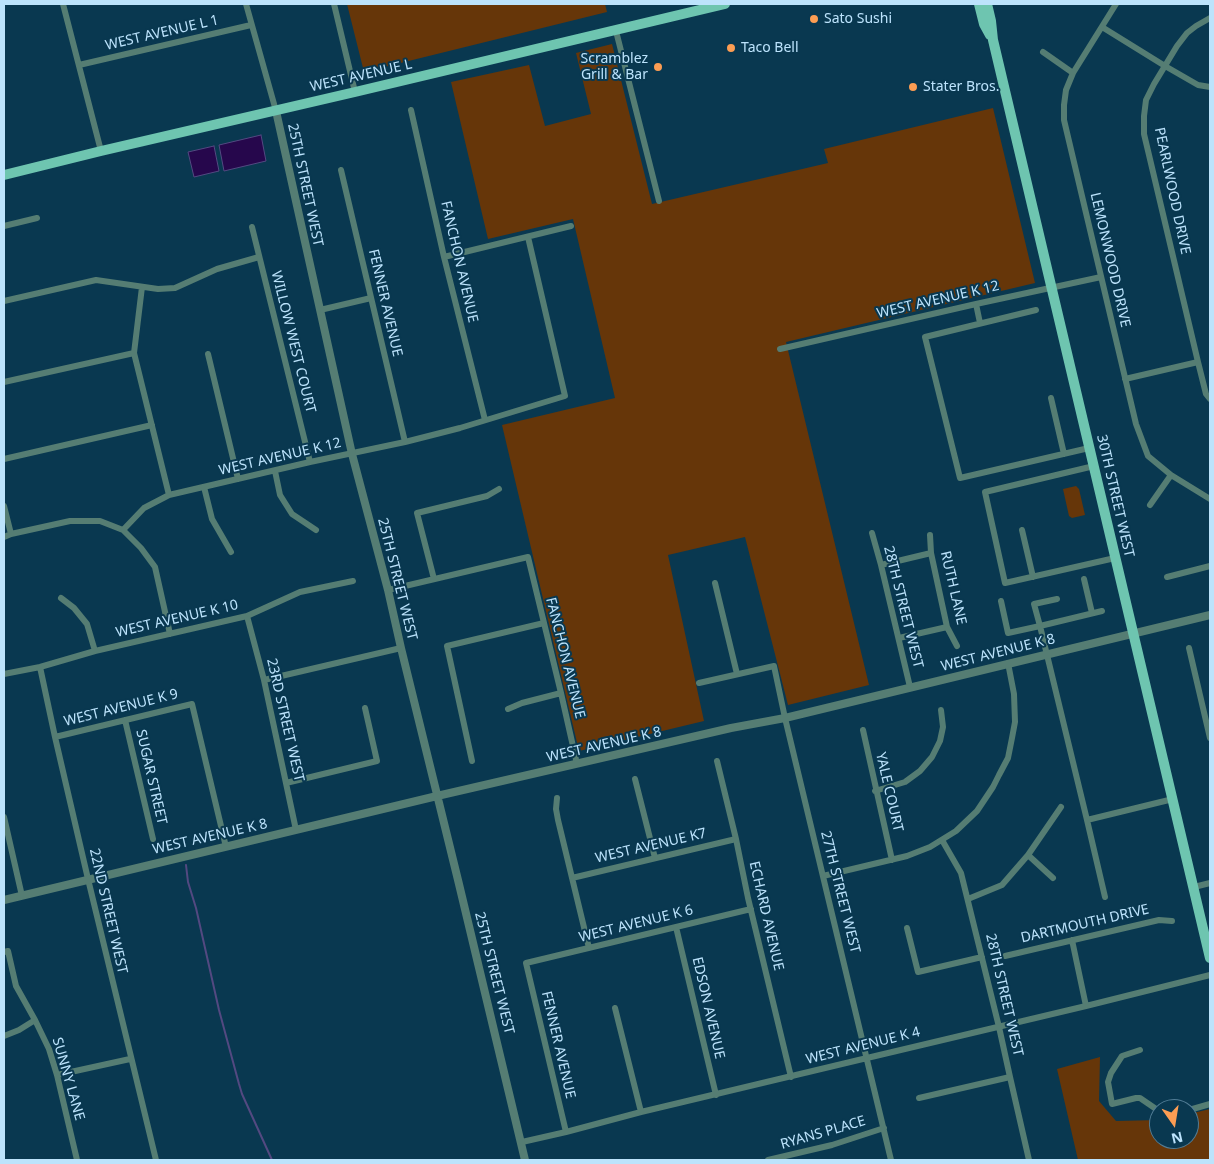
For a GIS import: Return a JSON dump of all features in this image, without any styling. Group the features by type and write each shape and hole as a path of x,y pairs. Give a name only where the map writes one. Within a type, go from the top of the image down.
{"main road":[{"name":"WEST AVENUE L","path":"4,175 725,4"},
{"name":"30TH STREET WEST","path":"979,4 984,24 993,40"},
{"name":"30TH STREET WEST","path":"987,4 993,40 1210,958"}],"street":[{"path":"63,4 101,151"},
{"name":"25TH STREET WEST","path":"246,4 276,110 352,454 388,590 525,1160"},
{"path":"334,4 355,92"},
{"name":"LEMONWOOD DRIVE","path":"1116,4 1073,73 1066,90 1064,120 1136,424 1148,456 1171,475 1210,500"},
{"name":"PEARLWOOD DRIVE","path":"1210,18 1187,33 1177,46 1146,100 1144,116 1144,134 1198,362 1206,394 1210,399"},
{"name":"WEST AVENUE L 1","path":"79,65 251,25"},
{"path":"1102,27 1198,85 1210,87"},
{"path":"616,30 659,201"},
{"path":"1043,52 1073,73"},
{"name":"FANCHON AVENUE","path":"411,110 444,257 485,420"},
{"name":"FENNER AVENUE","path":"341,170 405,442"},
{"path":"4,226 37,218"},
{"path":"444,257 571,226"},
{"name":"WILLOW WEST COURT","path":"252,227 310,462"},
{"name":"WEST AVENUE K 12","path":"123,530 144,508 169,495 405,442 460,428 565,396 528,237"},
{"path":"4,301 96,280 158,289 175,288 217,269 259,256"},
{"name":"WEST AVENUE K 12","path":"780,349 1101,277"},
{"path":"142,287 134,353 169,495"},
{"path":"320,310 371,298"},
{"path":"976,304 980,323"},
{"path":"1036,310 925,337 960,478 1089,448"},
{"path":"4,382 134,353"},
{"path":"208,354 238,479"},
{"path":"1125,379 1198,362"},
{"path":"1051,398 1064,454"},
{"path":"4,459 152,425"},
{"path":"1094,466 985,492 1005,583 1115,558"},
{"path":"275,471 280,495 292,514 316,530"},
{"path":"1150,505 1171,475"},
{"path":"204,487 212,519 231,552"},
{"path":"388,590 434,578 417,513 487,496 499,488"},
{"path":"4,506 11,534"},
{"path":"4,537 70,521 100,521 123,530 155,566 170,634"},
{"path":"1022,530 1033,577"},
{"name":"28TH STREET WEST","path":"872,533 910,687"},
{"name":"RUTH LANE","path":"930,535 931,553 947,627 957,646"},
{"path":"881,565 931,553"},
{"name":"FANCHON AVENUE","path":"434,578 528,557 577,764"},
{"path":"1168,577 1210,566"},
{"path":"1084,579 1092,613"},
{"name":"WEST AVENUE K 10","path":"4,674 247,616 300,592 353,581"},
{"path":"699,683 737,674 714,583"},
{"path":"61,598 74,608 87,624 95,651"},
{"path":"1057,599 1034,604 1048,654 1105,897"},
{"path":"1001,601 1008,633 1102,611"},
{"name":"WEST AVENUE K 8","path":"4,900 437,796 731,728 785,718 1210,615"},
{"name":"23RD STREET WEST","path":"247,616 264,680 296,830"},
{"path":"472,761 447,646 544,623"},
{"path":"899,638 947,627"},
{"path":"264,680 401,648"},
{"path":"1189,648 1210,738"},
{"path":"823,876 907,856 930,847 956,831 977,812 994,788 1008,758 1015,722 1014,694 1008,663"},
{"name":"22ND STREET WEST","path":"40,666 130,1059 156,1160"},
{"name":"27TH STREET WEST","path":"737,674 774,666 891,1160"},
{"path":"508,709 522,703 561,693"},
{"name":"WEST AVENUE K 9","path":"55,737 192,704 226,847"},
{"path":"286,783 377,761 364,708"},
{"path":"876,791 905,782 920,771 932,757 940,741 943,727 941,710"},
{"name":"SUGAR STREET","path":"125,720 153,839"},
{"name":"YALE COURT","path":"862,730 892,860"},
{"name":"ECHARD AVENUE","path":"717,761 791,1076"},
{"path":"635,779 654,858"},
{"path":"557,798 558,820 589,948"},
{"path":"1087,820 1173,799"},
{"path":"968,899 1002,885 1028,855 1061,807"},
{"path":"4,817 7,848 22,896"},
{"name":"WEST AVENUE K7","path":"572,878 736,839"},
{"name":"28TH STREET WEST","path":"942,840 961,873 1029,1160"},
{"path":"1028,855 1053,878"},
{"path":"1194,887 1210,883"},
{"name":"WEST AVENUE K 6","path":"526,963 751,909"},
{"name":"DARTMOUTH DRIVE","path":"1005,956 1159,920 1172,921"},
{"name":"EDSON AVENUE","path":"676,927 716,1095"},
{"path":"906,928 918,972 982,957"},
{"path":"1072,940 1086,1006"},
{"name":"SUNNY LANE","path":"6,951 16,986 49,1049 78,1160"},
{"name":"FENNER AVENUE","path":"526,963 566,1132"},
{"name":"WEST AVENUE K 4","path":"522,1142 1210,976"},
{"path":"616,1008 641,1112"},
{"path":"4,1036 19,1030 35,1020"},
{"path":"1140,1050 1122,1056 1111,1073 1108,1082 1112,1104 1140,1098 1149,1104"},
{"path":"57,1075 130,1059"},
{"path":"919,1098 1010,1077"},
{"name":"RYANS PLACE","path":"768,1160 832,1146 884,1128"}],"shaded area":[{"path":"347,4 605,4 607,12 364,72"},
{"path":"612,44 652,204 828,163 824,149 993,108 1035,283 786,342 869,685 788,705 745,537 668,555 704,721 579,751 502,425 615,398 573,219 488,239 451,82 529,65 545,126 591,114 576,53"},
{"path":"261,135 266,161 224,171 219,145"},
{"path":"214,146 219,171 194,177 188,152"},
{"path":"1076,486 1079,489 1085,515 1072,518 1069,516 1063,489"},
{"path":"1100,1057 1099,1101 1116,1121 1149,1120 1149,1149 1199,1149 1199,1112 1210,1109 1210,1160 1078,1160 1057,1069"}],"waterway":[{"path":"186,865 188,882 239,1084 272,1160"}],"place":[{"name":"Sato Sushi","path":"814,19"},
{"name":"Taco Bell","path":"731,48"},
{"name":"Scramblez Grill & Bar","path":"658,67"},
{"name":"Stater Bros.","path":"913,87"}]}
